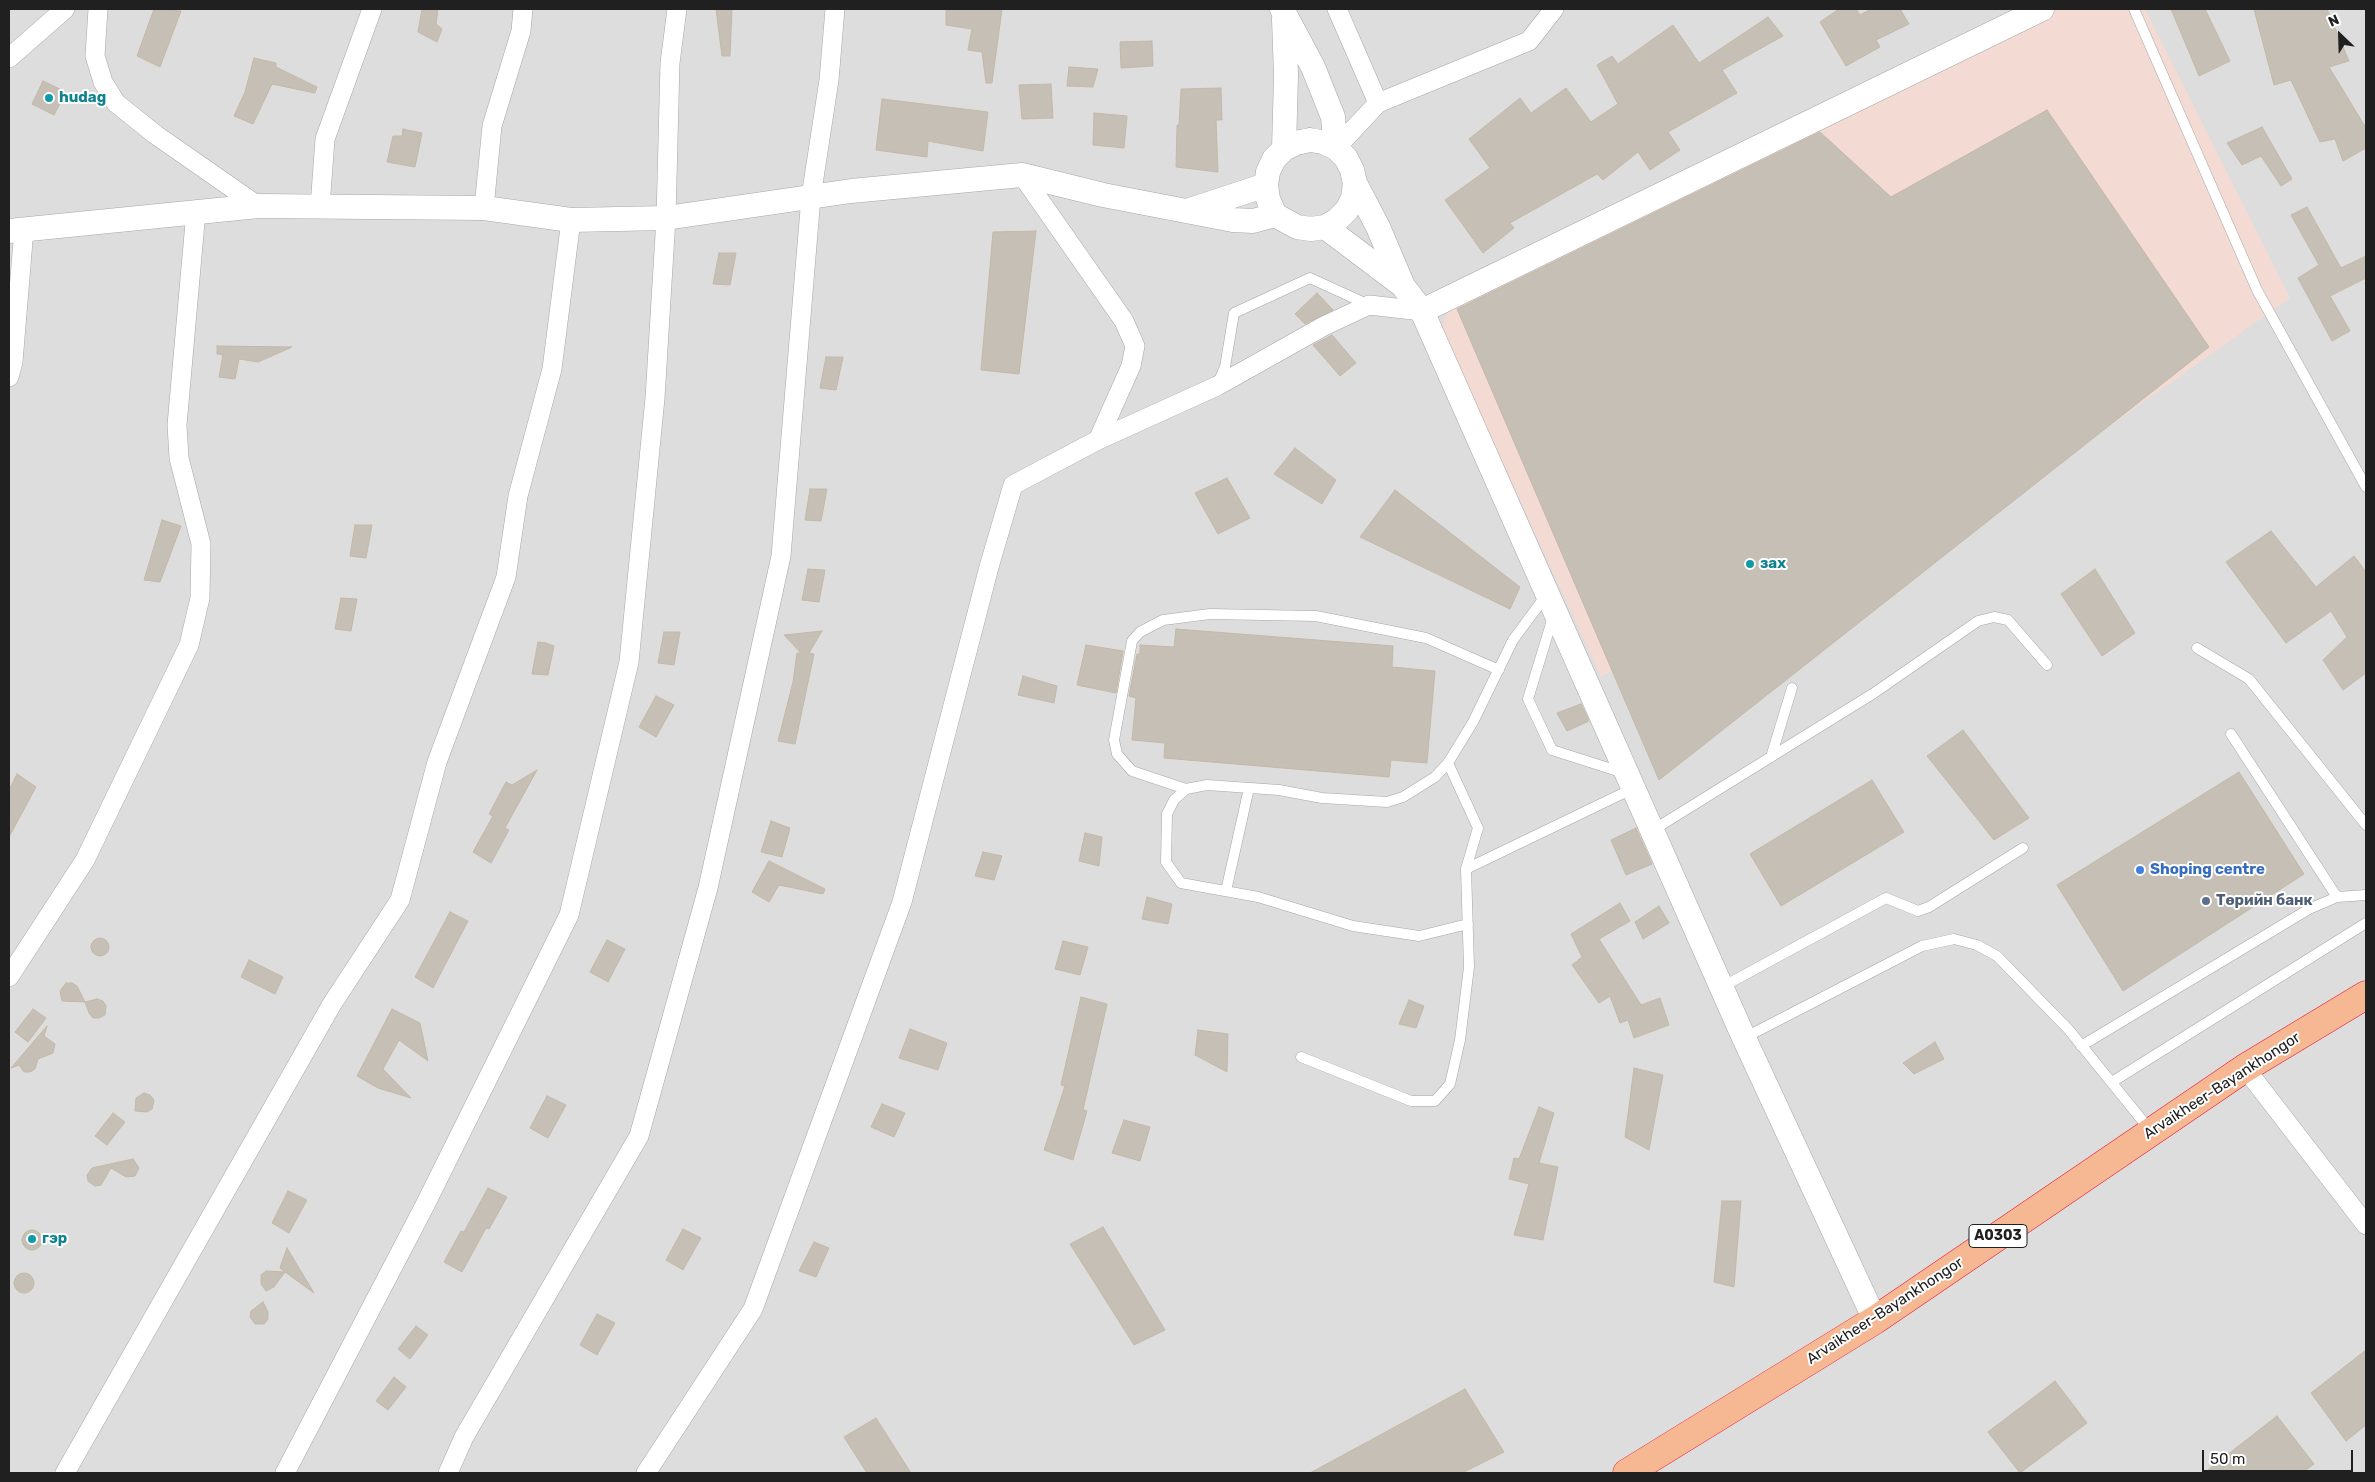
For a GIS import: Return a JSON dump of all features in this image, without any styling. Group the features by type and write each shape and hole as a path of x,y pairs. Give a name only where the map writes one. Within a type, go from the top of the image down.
{"highway":[{"name":"Arvaikheer-Bayankhongor","path":"1627,1473 1875,1320 2245,1068 2366,995"}],"street":[{"path":"9,58 65,9"},
{"path":"98,9 95,56 103,82 116,103 156,135 258,206"},
{"path":"320,207 325,139 372,9"},
{"path":"484,208 492,126 521,31 523,9"},
{"path":"285,1473 424,1206 569,915 629,662 654,398 666,218 670,63 677,9"},
{"path":"448,1473 464,1437 639,1136 708,888 781,556 811,197 829,80 835,9"},
{"path":"1337,9 1378,103"},
{"path":"1336,148 1378,103 1529,41 1554,9"},
{"path":"646,1473 753,1309 902,902 1013,485 1098,440 1217,386 1324,326 1369,305 1422,311 2042,9"},
{"path":"1283,10 1313,67 1333,117 1336,148"},
{"path":"1283,10 1286,75 1284,149"},
{"path":"1355,183 1353,198 1337,220 1325,227 1311,229 1297,227 1276,215 1268,199 1266,185 1268,172 1274,159 1284,149 1296,143 1310,140 1324,142 1336,148 1346,158 1352,170 1355,183 1378,227 1403,286 1422,311 1744,1038 1875,1320"},
{"path":"1022,175 1124,321 1136,346 1131,366 1098,440"},
{"path":"9,377 13,362 17,230 258,206 484,208 571,220 666,218 851,191 1022,175 1102,194 1233,220 1253,221 1276,215"},
{"path":"1189,210 1266,185"},
{"path":"9,976 85,860 189,645 200,598 201,544 179,458 177,425 196,211"},
{"path":"65,1473 332,1004 400,900 437,762 506,577 518,496 552,369 571,220"},
{"path":"1325,227 1403,286"},
{"path":"2245,1068 2366,1226"}],"lane":[{"path":"2134,9 2257,290 2366,487"},
{"path":"1217,386 1224,367 1234,313 1310,278 1369,305"},
{"path":"1499,670 1426,638 1316,616 1210,614 1163,620 1140,632 1132,641 1114,740 1117,754 1132,771 1186,789 1207,785 1279,790 1322,798 1386,802 1403,796 1435,778 1448,764 1473,722 1499,670 1513,640 1552,601"},
{"path":"1552,601 1528,699 1552,750 1631,781"},
{"path":"1653,830 1874,693 1978,621 1994,617 2008,620 2047,665"},
{"path":"2197,648 2249,679 2366,825"},
{"path":"1771,757 1792,688"},
{"path":"2231,734 2337,897"},
{"path":"1302,1057 1411,1101 1435,1101 1450,1084 1460,1040 1469,967 1466,869 1478,828 1448,764"},
{"path":"1466,869 1631,781"},
{"path":"1226,891 1249,788"},
{"path":"1186,789 1174,800 1167,814 1166,862 1180,882 1258,897 1353,926 1420,936 1468,924"},
{"path":"1722,987 1886,898 1918,911 1929,908 2023,848"},
{"path":"2081,1046 2309,909 2337,897 2366,895"},
{"path":"2112,1082 2366,924"},
{"path":"1744,1038 1922,946 1954,939 1977,944 1997,956 2081,1046 2151,1132"}],"shaded area":[{"path":"9,9 2366,9 2366,1473 9,1473"},
{"name":"зах","path":"2059,9 2145,9 2290,298 1754,678 1711,616 1601,677 1441,328 1450,306"}],"building":[{"path":"154,9 181,11 160,67 137,56"},
{"path":"422,9 438,9 436,24 442,29 437,42 418,32"},
{"path":"716,9 732,9 730,56 722,56"},
{"path":"946,9 1002,9 992,83 986,83 982,52 968,50 972,29 946,25"},
{"path":"1839,9 1856,9 1860,15 1871,9 1900,9 1909,24 1876,40 1880,47 1846,66 1820,22"},
{"path":"2171,9 2205,9 2230,61 2199,76"},
{"path":"2254,9 2327,9 2349,61 2329,67 2366,128 2366,148 2343,161 2335,139 2320,142 2291,80 2274,85"},
{"path":"1768,17 1783,36 1722,70 1737,93 1668,132 1680,150 1650,170 1638,152 1603,180 1597,174 1510,223 1514,228 1483,253 1445,200 1490,168 1469,139 1520,98 1531,113 1566,88 1591,122 1618,104 1597,65 1612,56 1618,64 1673,25 1699,63"},
{"path":"1152,41 1153,66 1121,68 1120,42"},
{"path":"254,58 276,63 276,67 317,87 315,93 272,84 253,124 234,116 245,92"},
{"path":"1069,67 1098,69 1093,87 1067,86"},
{"name":"hudag","path":"43,81 66,92 54,115 32,104"},
{"path":"1051,84 1053,118 1022,119 1019,85"},
{"path":"1221,88 1222,120 1216,120 1218,172 1176,167 1177,125 1179,125 1181,89"},
{"path":"882,99 988,112 983,151 928,141 927,157 876,150"},
{"name":"зах","path":"2047,110 2209,347 1659,780 1457,309 1820,132 1891,197"},
{"path":"1094,113 1127,116 1124,148 1093,145"},
{"path":"2262,127 2292,179 2281,186 2261,156 2242,165 2227,143"},
{"path":"403,129 422,133 415,167 387,162 393,136 402,136"},
{"path":"2307,207 2341,268 2366,256 2366,278 2330,296 2350,331 2332,341 2298,278 2319,265 2291,215"},
{"path":"1036,231 1019,374 981,370 993,232"},
{"path":"719,253 736,253 730,285 713,284"},
{"path":"1317,293 1333,310 1305,324 1295,314"},
{"path":"1332,335 1356,363 1340,376 1313,345"},
{"path":"217,346 292,347 258,362 239,359 235,379 219,377 223,355 217,354"},
{"path":"826,357 843,357 836,390 820,388"},
{"path":"1295,448 1336,480 1322,504 1274,474"},
{"path":"1227,478 1250,518 1218,534 1195,493"},
{"path":"810,489 827,489 821,521 805,520"},
{"path":"1395,490 1520,587 1510,609 1360,537"},
{"path":"162,520 181,526 160,582 144,580"},
{"path":"355,525 372,525 366,558 350,556"},
{"path":"2271,531 2316,587 2354,556 2366,572 2366,673 2343,690 2323,660 2347,637 2331,611 2286,643 2226,562"},
{"path":"808,569 825,570 819,602 802,600"},
{"path":"2095,569 2135,633 2102,656 2061,594"},
{"path":"341,598 357,599 351,631 335,629"},
{"path":"1176,629 1393,646 1392,667 1435,671 1427,763 1391,760 1389,777 1164,758 1165,743 1132,740 1136,698 1129,696 1137,654 1140,654 1140,645 1174,647"},
{"path":"822,631 809,653 814,654 795,744 778,741 793,682 797,653 801,653 784,635"},
{"path":"664,632 680,632 674,665 658,663"},
{"path":"538,642 554,646 548,675 532,674"},
{"path":"1086,645 1123,651 1116,693 1077,685"},
{"path":"1023,676 1057,686 1054,703 1018,695"},
{"path":"656,696 674,705 656,737 639,727"},
{"path":"1581,704 1589,721 1567,731 1557,713"},
{"path":"1963,730 2029,818 1994,840 1927,756"},
{"path":"537,770 505,828 509,830 491,863 473,852 493,816 489,814 506,782 512,785"},
{"path":"2239,772 2304,874 2123,991 2057,885"},
{"path":"17,774 36,787 9,837 9,790"},
{"path":"1872,780 1904,832 1781,906 1750,854"},
{"path":"771,821 790,828 782,857 761,852"},
{"path":"1636,828 1652,864 1626,875 1611,840"},
{"path":"1085,833 1102,837 1099,866 1079,861"},
{"path":"983,852 1002,856 994,880 975,876"},
{"path":"769,861 825,889 823,894 779,885 769,902 752,892"},
{"path":"1147,897 1172,904 1168,924 1142,919"},
{"path":"1620,903 1630,921 1599,939 1641,1005 1660,998 1669,1025 1634,1038 1628,1020 1620,1023 1610,996 1599,1003 1572,965 1582,957 1571,934"},
{"path":"1659,906 1669,923 1643,939 1635,922"},
{"path":"450,912 468,921 433,988 415,977"},
{"path":"96,938 104,938 109,943 107,954 96,956 91,951 91,943"},
{"path":"607,940 625,949 608,982 590,972"},
{"path":"1063,941 1088,947 1080,975 1055,969"},
{"path":"249,960 283,977 275,994 241,977"},
{"path":"66,983 72,983 77,986 85,1002 62,1001 60,991"},
{"path":"1081,997 1107,1004 1083,1110 1087,1111 1073,1160 1044,1150 1065,1086 1061,1085"},
{"path":"97,999 103,1001 106,1006 105,1015 93,1018 85,1002"},
{"path":"1409,1000 1424,1006 1416,1028 1399,1024"},
{"path":"33,1009 46,1018 28,1042 15,1032"},
{"path":"392,1009 420,1023 428,1061 399,1040 383,1069 411,1098 378,1088 357,1076"},
{"path":"47,1026 44,1036 55,1044 53,1053 38,1059 35,1069 30,1072 24,1072 19,1065 11,1068"},
{"path":"910,1029 947,1043 938,1070 899,1058"},
{"path":"1198,1030 1228,1034 1227,1072 1195,1055"},
{"path":"1935,1042 1944,1059 1914,1074 1903,1063"},
{"path":"1634,1068 1663,1075 1649,1150 1625,1137"},
{"path":"144,1093 150,1095 154,1100 152,1109 147,1112 135,1111 136,1098"},
{"path":"547,1096 566,1105 548,1138 530,1128"},
{"path":"882,1104 905,1113 894,1137 871,1127"},
{"path":"1539,1107 1554,1113 1539,1163 1558,1167 1543,1240 1514,1235 1529,1184 1509,1179 1514,1158 1519,1159"},
{"path":"113,1113 125,1122 107,1145 95,1136"},
{"path":"1124,1120 1150,1127 1140,1161 1112,1153"},
{"path":"133,1159 139,1168 135,1176 126,1177 111,1168 101,1185 95,1186 88,1181 87,1175 92,1168"},
{"path":"488,1188 507,1197 489,1229 486,1228 462,1272 444,1262 461,1231 464,1232"},
{"path":"288,1191 307,1200 289,1233 272,1223"},
{"path":"1722,1201 1741,1201 1734,1287 1714,1282"},
{"path":"1103,1227 1165,1330 1134,1345 1070,1244"},
{"path":"683,1229 701,1238 683,1270 666,1260"},
{"name":"гэр","path":"32,1230 39,1233 42,1240 39,1247 32,1250 25,1247 22,1240 25,1233"},
{"path":"814,1242 829,1248 816,1277 799,1271"},
{"path":"287,1248 314,1293 280,1268"},
{"path":"266,1271 285,1272 274,1287 266,1291 261,1284 261,1275"},
{"name":"гэр","path":"24,1273 31,1276 34,1283 31,1290 24,1293 17,1290 14,1283 17,1276"},
{"path":"263,1302 268,1312 268,1319 264,1324 255,1324 250,1317 251,1311"},
{"path":"597,1314 615,1323 597,1355 580,1345"},
{"path":"416,1326 428,1335 410,1359 398,1349"},
{"path":"2366,1350 2366,1425 2346,1441 2311,1393"},
{"path":"394,1377 406,1387 388,1410 376,1401"},
{"path":"2055,1381 2087,1423 2020,1473 1988,1432"},
{"path":"1465,1389 1504,1452 1462,1473 1310,1473"},
{"path":"2277,1416 2314,1464 2302,1473 2204,1473"},
{"path":"876,1418 911,1473 867,1473 844,1437"}],"place":[{"name":"hudag","path":"49,98"},
{"name":"зах","path":"1750,564"},
{"name":"Shoping centre","path":"2140,870"},
{"name":"Төрийн банк","path":"2206,901"},
{"name":"гэр","path":"32,1239"}]}
